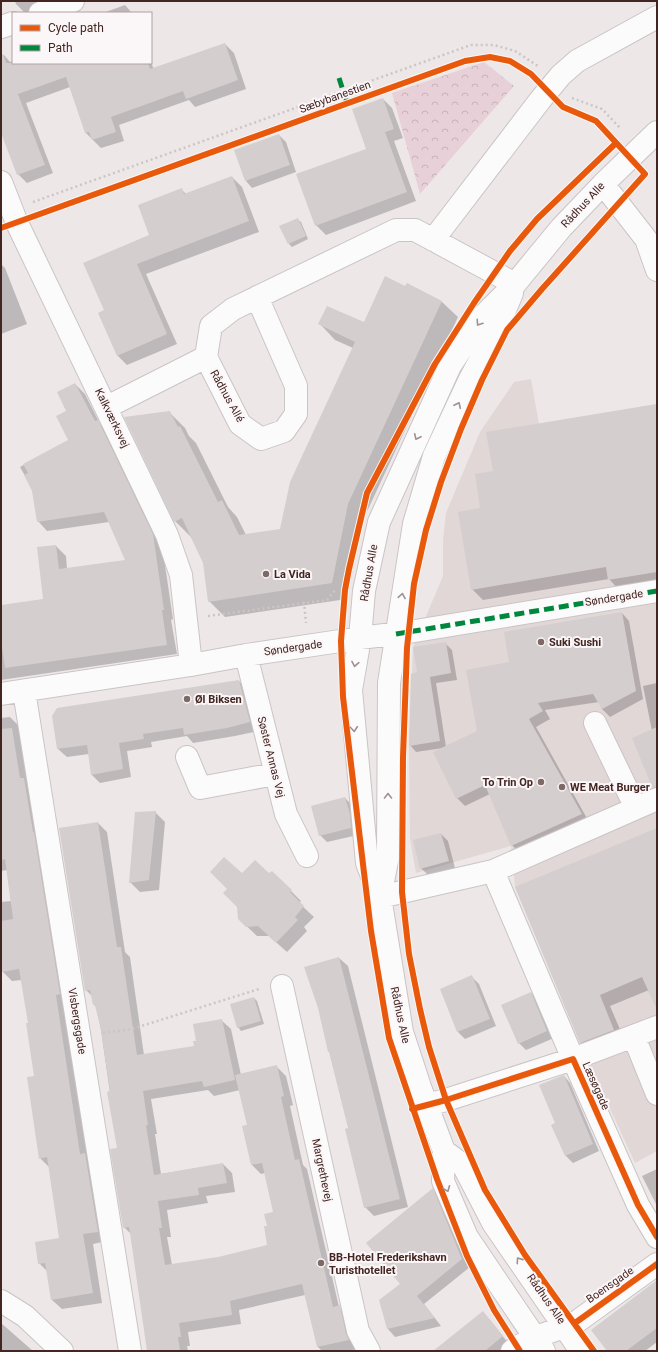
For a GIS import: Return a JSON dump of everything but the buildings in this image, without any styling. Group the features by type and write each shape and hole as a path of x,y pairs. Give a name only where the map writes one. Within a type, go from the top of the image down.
{"street":[{"path":"43,12 73,1"},
{"path":"433,240 554,82 577,61 657,17"},
{"path":"1,27 12,23"},
{"name":"Rådhus Alle","path":"540,1344 467,1237 443,1181 444,1151 402,1032 380,897 366,863 351,690 360,638 364,591 379,522 450,366 483,316 515,284 562,228 602,184 657,132"},
{"name":"Kalkværksvej","path":"1,182 17,223 167,535 181,575 191,665"},
{"path":"602,184 646,239 657,270"},
{"name":"Rådhus Allé","path":"257,297 296,386 296,414 284,431 261,439 240,424 206,357 211,326 233,309 257,297 396,230 415,230 515,284"},
{"name":"Rådhus Alle","path":"380,897 388,856 389,683 414,524 434,456 470,379 498,327 515,284"},
{"path":"106,407 206,357"},
{"name":"Søndergade","path":"1,694 191,665 246,655 396,634 657,591"},
{"name":"Søster Annas Vej","path":"246,655 286,814 307,856"},
{"name":"Visbergsgade","path":"24,691 130,1351"},
{"path":"595,723 636,808"},
{"path":"187,757 200,788 275,774"},
{"path":"380,897 493,871 657,799"},
{"name":"Læsøgade","path":"493,871 573,1059 638,1205 657,1237"},
{"name":"Margrethevej","path":"282,986 358,1331 369,1351"},
{"path":"573,1059 657,1027"},
{"path":"634,1037 657,1094"},
{"name":"Læsøgade","path":"427,1105 573,1059"},
{"name":"Rådhus Alle","path":"444,1151 463,1165 493,1223 581,1351"},
{"name":"Boensgade","path":"512,1351 517,1347 540,1344 565,1326 575,1323 657,1264"},
{"path":"1,1301 25,1316 62,1351"}],"path":[{"path":"12,210 471,46 494,45 514,50 537,65 569,97 602,109 621,129"},
{"path":"186,619 326,600 335,590"},
{"path":"79,1036 132,1029 258,989 282,986"}],"shaded area":[{"path":"531,379 539,424 657,404 657,1151 635,1163 581,1046 515,887 511,846 416,873 410,839 409,746 413,647 443,576 443,539 446,513 480,432 514,382"}],"green space":[{"path":"484,62 514,86 420,194 392,93"}],"marked path":[{"path":"339,78 347,103"},
{"path":"396,634 657,591"}],"cycle path":[{"name":"Sæbybanestien","path":"1,228 465,61 490,57 510,61 531,74 563,107 596,121 645,174 507,330 482,380 461,429 441,482 426,530 414,584 407,648 403,757 402,892 409,954 429,1047 446,1100 485,1190 525,1255 594,1351"},
{"path":"520,1351 494,1310 467,1256 437,1179 389,1038 371,931 343,697 341,641 345,590 367,493 435,364 474,303 510,251 537,219 616,143"},
{"path":"412,1109 446,1100 573,1059 638,1205 657,1237"},
{"path":"575,1323 657,1264"}],"place":[{"name":"La Vida","path":"266,574"},
{"name":"Suki Sushi","path":"541,642"},
{"name":"Øl Biksen","path":"187,699"},
{"name":"To Trin Op","path":"541,782"},
{"name":"WE Meat Burger","path":"562,787"},
{"name":"BB-Hotel Frederikshavn Turisthotellet","path":"321,1263"}]}
